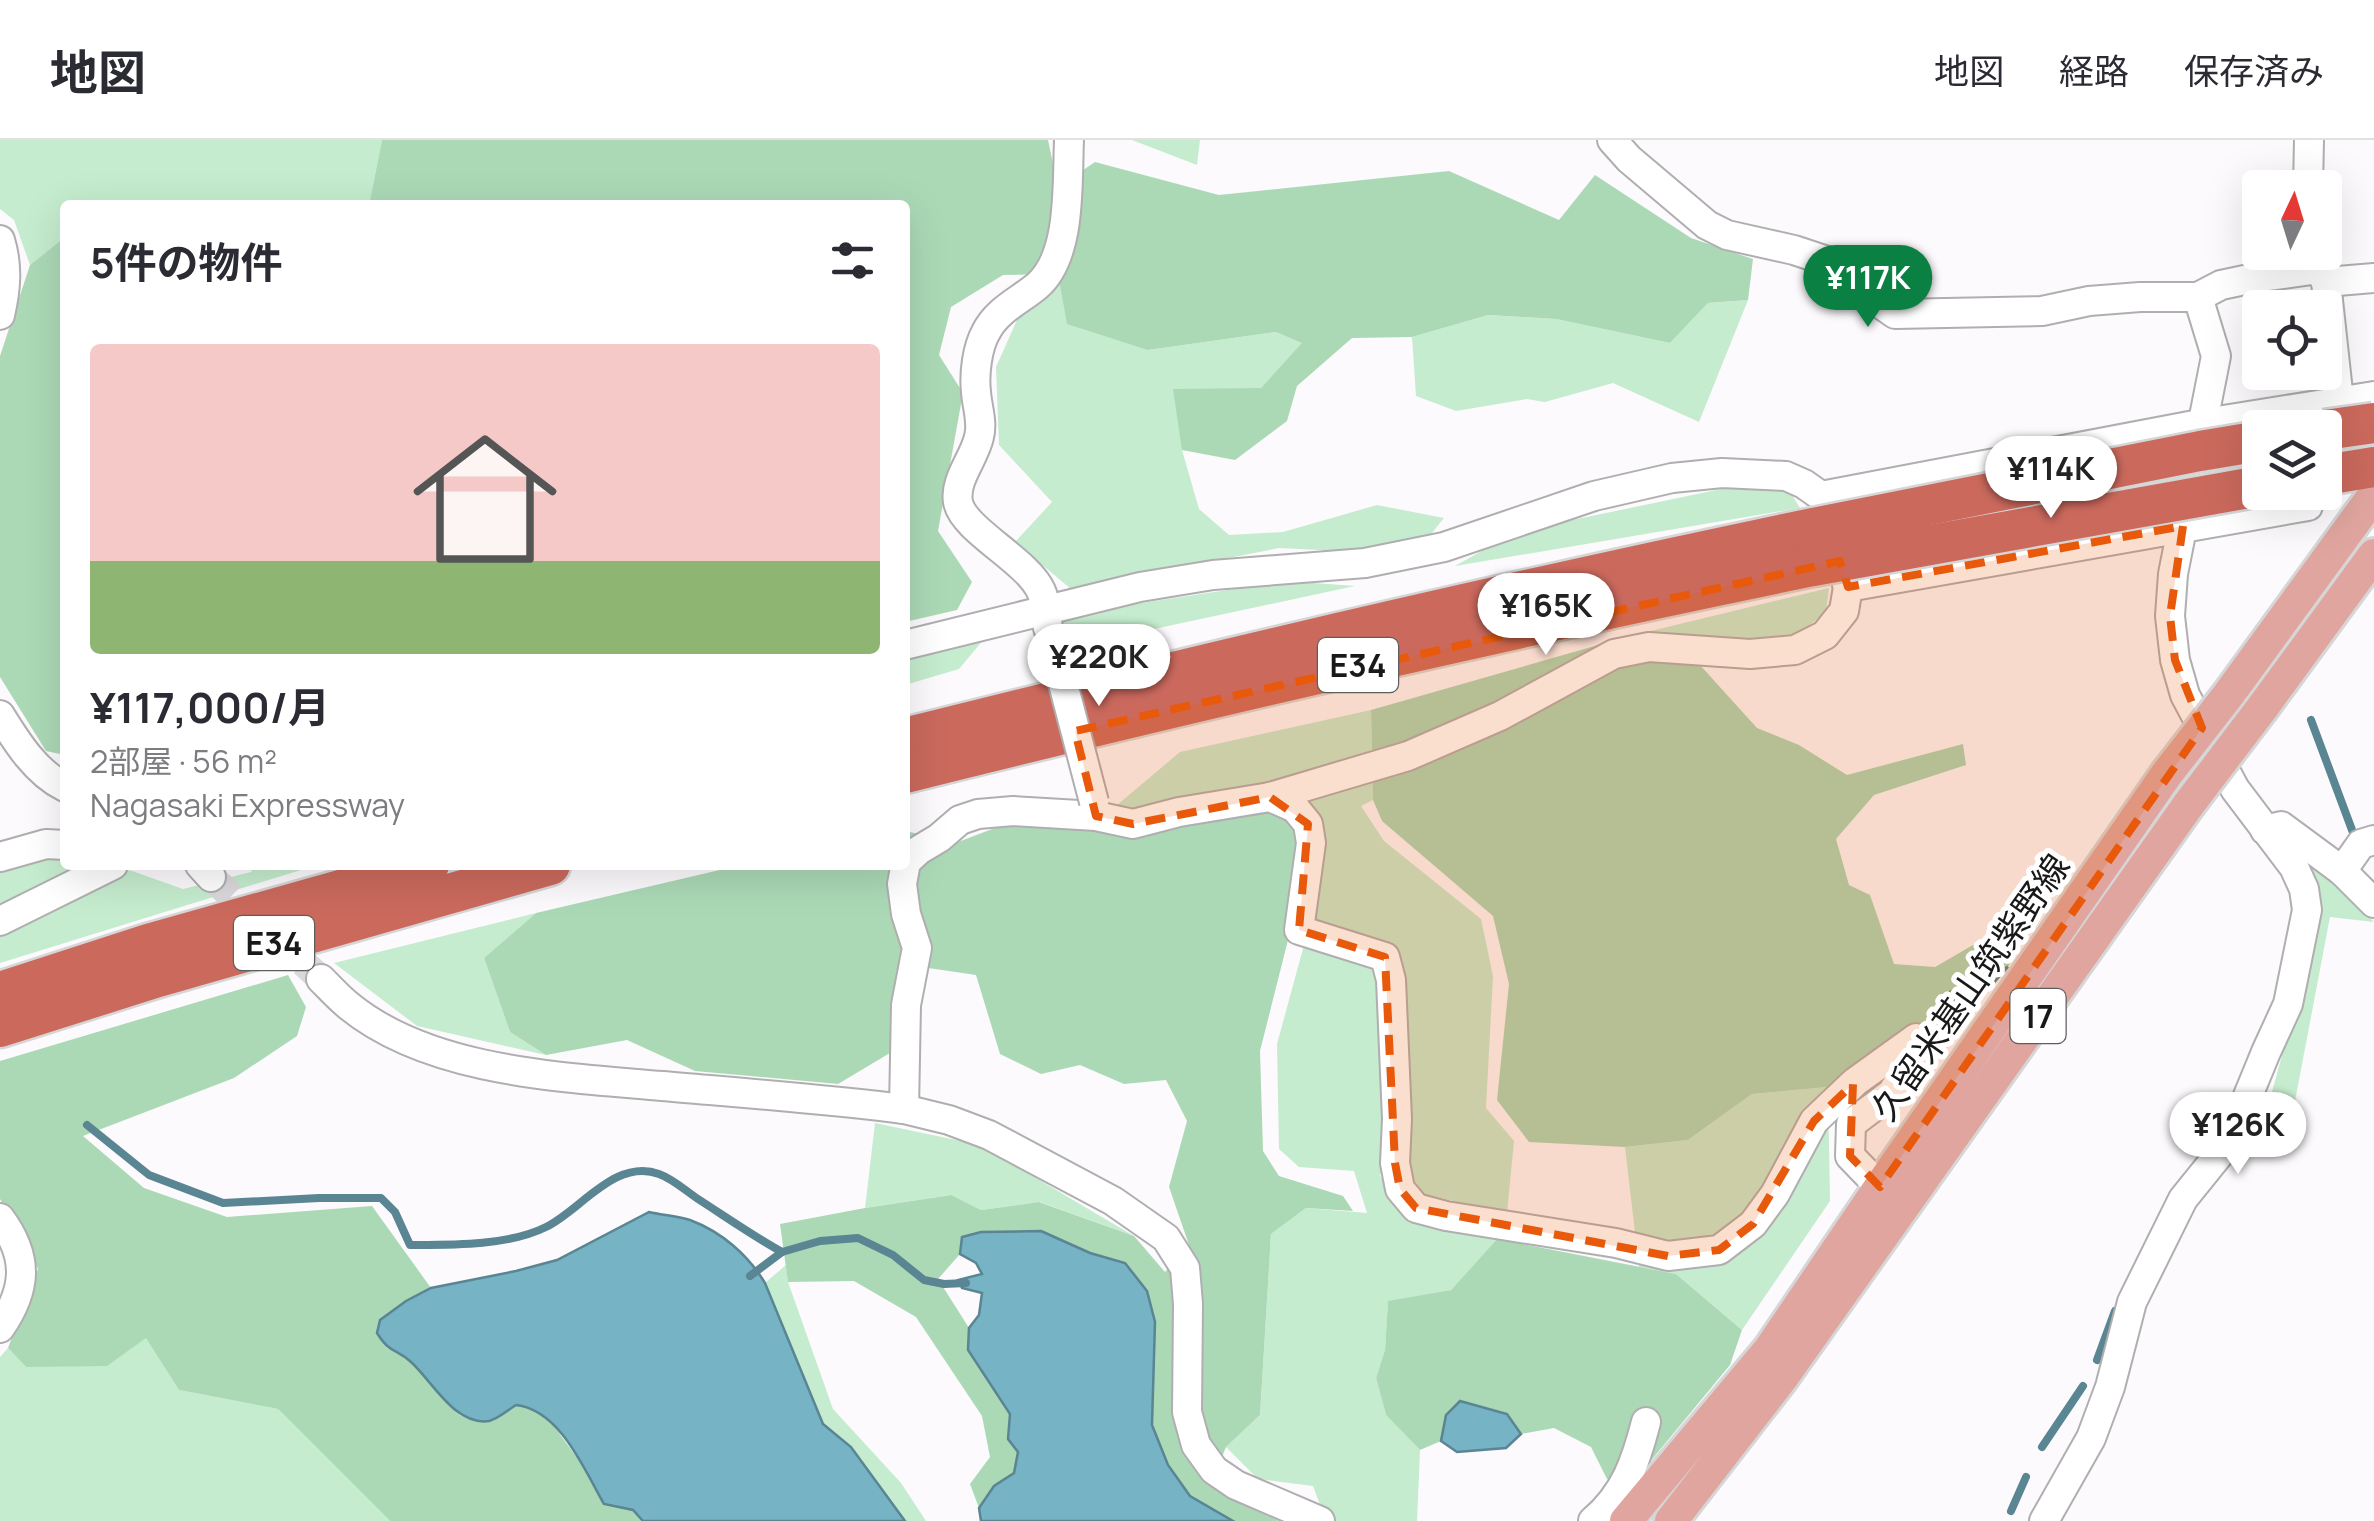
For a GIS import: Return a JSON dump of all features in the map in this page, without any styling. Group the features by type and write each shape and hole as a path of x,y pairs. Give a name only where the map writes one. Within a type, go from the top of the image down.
{"highway":[{"path":"2342,417 2374,422"},
{"name":"E34","path":"910,737 1569,579 2242,444"},
{"path":"2342,472 2374,467"},
{"name":"E34","path":"910,773 1576,614 1812,531 2242,488"},
{"name":"E34","path":"0,992 148,944 410,870"},
{"name":"E34","path":"0,1028 158,976 532,870"}],"main road":[{"name":"久留米基山筑紫野線","path":"1626,1521 1770,1348 2166,775 2374,495"},
{"name":"久留米基山筑紫野線","path":"1671,1521 1782,1379 2189,804 2374,555"}],"street":[{"path":"1069,140 1060,248 1048,275 1000,313 985,332 975,389 981,428 958,487 958,505 967,519 1020,565 1042,591 1095,809"},
{"path":"1612,140 1707,225 1726,235 1794,250 1857,271 1876,300 1895,314 2042,311 2088,301 2198,297 2221,285 2309,270"},
{"path":"2308,170 2309,140"},
{"path":"0,240 7,276 0,315"},
{"path":"2321,270 2332,410"},
{"path":"2332,270 2374,278"},
{"path":"2044,1521 2091,1438 2110,1387 2132,1302 2183,1199 2229,1142 2288,1004 2307,910 2304,889 2294,867 2235,790 2185,695 2175,660 2170,616 2173,574 2216,356 2198,297"},
{"path":"2342,411 2374,396"},
{"path":"1812,531 2204,423 2242,421"},
{"path":"910,644 1047,620 1140,587 1213,575 1365,563 1444,548 1594,496 1672,478 1722,473 1786,476 1804,484 1812,531 1848,587 1844,611 1825,635 1795,650 1750,654 1649,647 1614,654 1500,716 1408,756 1270,797 1133,824 1095,809 978,814 960,820 910,858"},
{"path":"1848,587 2283,510"},
{"path":"0,714 32,761 60,785"},
{"path":"1270,797 1295,808 1308,824 1310,844 1299,930 1385,957 1391,980 1395,1163 1400,1188 1416,1208 1668,1256 1720,1250 1764,1210 1814,1120 1856,1082 1916,1038 1923,1043 1892,1093 1851,1124 1850,1156 1880,1186"},
{"path":"2265,830 2281,826 2342,871 2374,903"},
{"path":"2342,871 2361,844 2374,840"},
{"path":"0,858 46,844 60,845"},
{"path":"0,922 103,870"},
{"path":"904,1110 906,1005 917,948 906,914 902,884 905,870"},
{"path":"321,979 382,1028 458,1058 532,1073 904,1110 949,1120 989,1136 1114,1202 1166,1238 1185,1268 1187,1412 1196,1445 1214,1470 1236,1485 1320,1521"},
{"path":"0,1218 13,1235 22,1267 14,1308 0,1328"},
{"path":"1593,1521 1628,1479 1646,1422"}],"highlighted area":[{"path":"2183,526 2170,616 2175,660 2202,728 1880,1187 1850,1156 1853,1084 1814,1121 1753,1224 1719,1250 1668,1256 1416,1208 1400,1189 1395,1163 1385,957 1299,930 1308,824 1270,797 1133,824 1096,816 1075,731 1840,561 1848,587"}],"green space":[{"path":"0,140 382,140 370,200 60,200 60,241 30,265 14,220 0,209"},
{"path":"382,140 1048,140 1058,187 1095,162 1219,195 1449,171 1559,220 1595,175 1691,238 1753,259 1748,300 1708,303 1670,343 1556,319 1488,315 1412,337 1352,338 1297,386 1287,421 1235,460 1182,450 1173,389 1261,388 1302,343 1276,332 1148,350 1067,324 1058,274 1003,275 951,307 939,355 963,393 938,531 972,582 957,610 910,621 910,200 370,200"},
{"path":"1132,140 1200,140 1197,165"},
{"path":"60,241 60,754 46,751 0,677 0,356 30,265"},
{"path":"1058,274 1148,350 1276,332 1303,343 1261,388 1182,450 1199,509 1229,535 1283,532 1377,505 1444,518 1431,534 1359,552 1279,548 1071,589 1015,542 1052,502 999,445 996,367 1017,320"},
{"path":"1748,300 1699,422 1613,383 1545,402 1527,399 1456,411 1416,396 1412,337 1488,315 1556,319 1670,343 1708,303"},
{"path":"1726,488 1789,490 1800,508 1455,566 1515,532"},
{"path":"1286,581 1355,586 1065,648 1062,615"},
{"path":"1829,588 1826,612 1795,637 1700,665 1641,658 1626,637"},
{"path":"1626,637 1641,658 1700,665 1757,728 1799,745 1847,775 1963,744 1966,765 1874,795 1836,839 1849,885 1870,895 1894,964 1935,967 1992,934 2016,952 2008,967 1950,992 1943,1023 1905,1031 1828,1087 1752,1094 1688,1140 1625,1147 1529,1142 1497,1100 1509,984 1493,916 1382,821 1373,800 1371,710"},
{"path":"984,639 959,669 910,684 910,660"},
{"path":"1371,710 1373,800 1361,806 1384,841 1481,919 1493,976 1486,1108 1514,1141 1507,1213 1414,1192 1379,1174 1405,1213 1497,1239 1451,1290 1388,1302 1385,1350 1376,1378 1386,1415 1420,1450 1417,1521 1333,1521 1322,1510 1313,1486 1258,1479 1226,1447 1260,1415 1271,1234 1306,1208 1367,1213 1354,1171 1299,1167 1279,1149 1277,1044 1310,923 1097,822 1180,752"},
{"path":"1268,806 1304,831 1289,936 1260,1051 1263,1151 1279,1176 1343,1196 1353,1211 1306,1208 1271,1234 1260,1415 1226,1447 1210,1486 1279,1521 1233,1521 1190,1496 1168,1465 1152,1425 1155,1322 1125,1263 1090,1253 962,1237 960,1254 938,1279 969,1328 968,1351 1010,1414 1008,1439 1018,1452 1014,1473 994,1486 979,1508 970,1484 990,1457 982,1416 916,1317 854,1281 788,1282 780,1224 951,1195 981,1210 1039,1202 1134,1236 1165,1272 1189,1245 1169,1187 1187,1121 1166,1080 1124,1084 1080,1065 1041,1074 1000,1054 976,975 901,964 900,1047 838,1084 695,1071 627,1040 546,1055 510,1032 484,958 536,913 720,870 910,870 910,832 958,842 1008,823"},
{"path":"2282,835 2374,922 2330,917 2295,1101 2291,1109 2267,1110 2297,1001 2315,905"},
{"path":"52,855 60,856 60,870 127,870 183,889 252,870 301,870 0,963 0,873"},
{"path":"536,913 484,958 510,1032 546,1055 417,1026 334,963"},
{"path":"288,975 306,1007 297,1036 234,1078 83,1136 144,1188 227,1217 372,1206 431,1288 406,1301 386,1347 407,1358 461,1416 493,1421 515,1405 530,1407 549,1419 575,1455 643,1521 390,1521 278,1409 179,1390 146,1338 107,1366 26,1367 8,1348 38,1269 0,1199 0,1061"},
{"path":"1828,1087 1830,1201 1742,1330 1676,1274 1639,1267 1625,1147 1688,1140 1752,1094"},
{"path":"875,1123 980,1145 1134,1236 1040,1202 981,1210 950,1195 865,1208"},
{"path":"1497,1239 1676,1274 1742,1330 1730,1365 1635,1480 1607,1479 1591,1447 1554,1428 1521,1434 1507,1414 1446,1415 1441,1441 1420,1450 1386,1415 1376,1378 1385,1350 1388,1301 1451,1290"},
{"path":"786,1265 788,1282 833,1409 901,1483 926,1521 905,1521 851,1447 823,1424 765,1283"},
{"path":"146,1337 179,1390 278,1409 390,1521 0,1521 0,1357 8,1348 26,1367"}],"water":[{"path":"2008,967 1954,1027 1943,1023 1950,992"},
{"path":"649,1212 702,1225 751,1263 765,1283 823,1424 851,1447 905,1521 643,1521 633,1510 604,1504 569,1443 546,1418 516,1405 489,1421 466,1417 377,1333 380,1320 431,1288 557,1260"},
{"path":"1041,1231 1090,1253 1125,1263 1147,1291 1155,1322 1152,1425 1168,1465 1190,1496 1233,1521 981,1521 979,1508 994,1486 1014,1473 1018,1452 1008,1439 1010,1414 968,1350 969,1328 979,1315 982,1293 962,1288 958,1280 982,1274 976,1263 960,1254 962,1237 981,1232"},
{"path":"1460,1401 1507,1414 1521,1434 1506,1448 1457,1452 1441,1441 1446,1415"}],"waterway":[{"path":"2311,720 2355,838"},
{"path":"87,1125 149,1175 223,1203 381,1198 395,1212 410,1245 479,1243 531,1233 559,1219 613,1179 643,1171 669,1179 782,1252 820,1241 858,1238 893,1255 924,1280 966,1283"},
{"path":"750,1276 782,1252"},
{"path":"2097,1360 2115,1311"},
{"path":"2042,1447 2083,1386"},
{"path":"2011,1511 2026,1477"}],"tunnel":[{"path":"211,877 321,979"}]}
